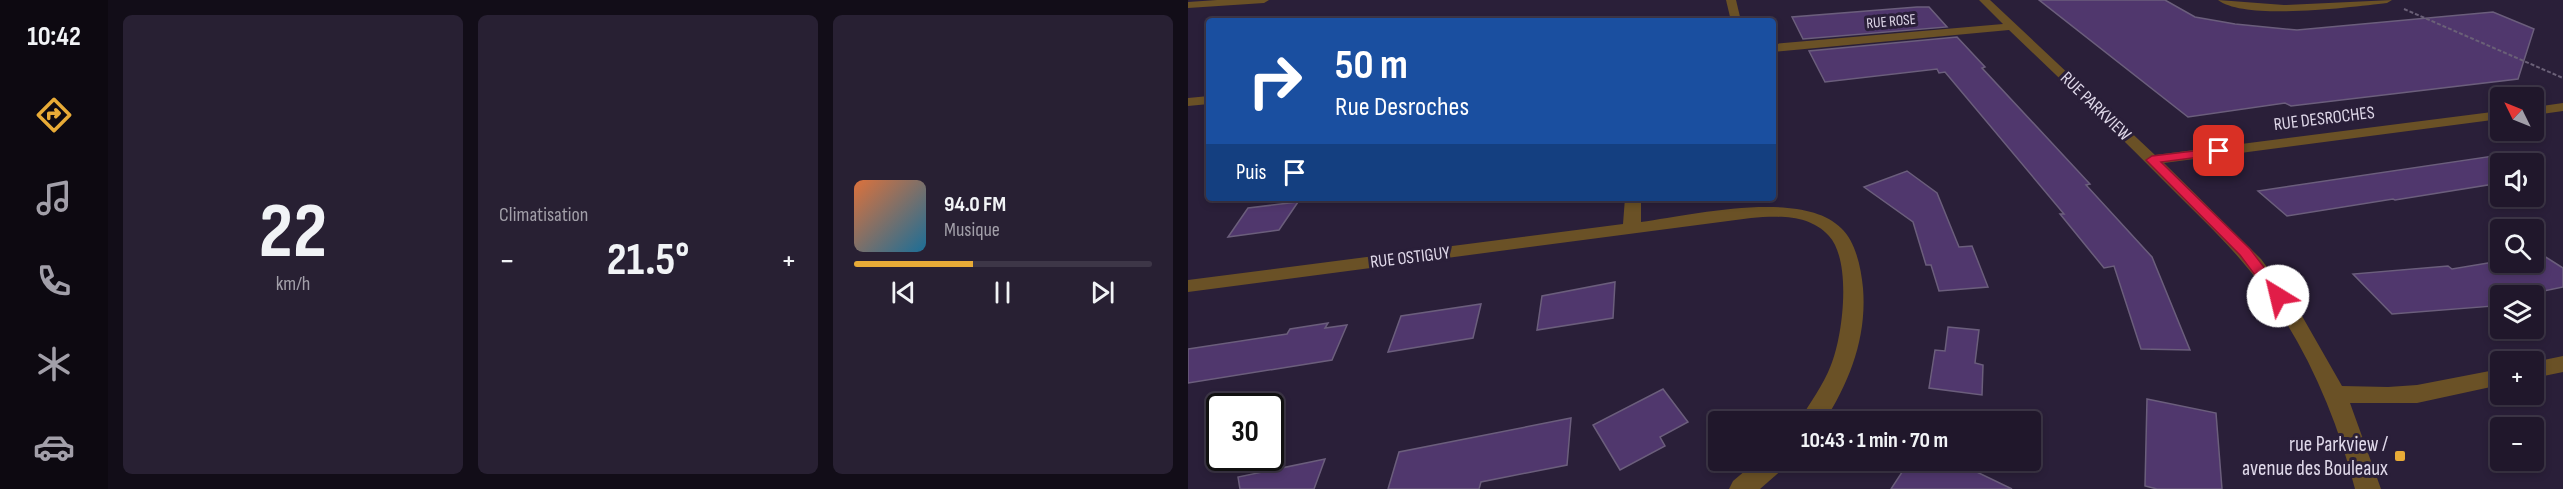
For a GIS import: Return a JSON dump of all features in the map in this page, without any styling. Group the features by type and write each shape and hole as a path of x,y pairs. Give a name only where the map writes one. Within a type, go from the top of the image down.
{"street":[{"path":"1188,5 1264,0"},
{"path":"1731,0 1735,18"},
{"name":"RUE PARKVIEW","path":"1984,0 2152,160 2256,265 2300,330 2335,394 2368,489"},
{"path":"2223,0 2281,8 2386,0"},
{"name":"RUE ROSE","path":"1776,48 2012,26"},
{"path":"1188,102 1206,100"},
{"path":"2544,110 2563,107"},
{"name":"RUE DESROCHES","path":"2152,160 2490,116"},
{"path":"1632,229 1633,201"},
{"name":"RUE OSTIGUY","path":"1188,286 1782,212 1814,218 1837,233 1844,246 1854,294 1853,327 1844,363 1818,411"},
{"path":"2544,368 2563,364"},
{"path":"2335,394 2388,396 2417,394 2490,379"},
{"path":"1742,489 1763,471"}],"path":[{"path":"2386,0 2563,78"}],"building":[{"path":"2039,0 2165,0 2195,17 2235,24 2297,30 2493,12 2534,29 2518,79 2291,106 2285,103 2188,117"},
{"path":"1929,7 1947,27 1803,39 1792,17"},
{"path":"1957,37 1985,67 1982,68 2090,184 2086,185 2152,257 2190,350 2141,349 2114,266 2104,268 2060,214 2064,214 1945,72 1939,73 1937,69 1825,82 1809,51"},
{"path":"2490,156 2490,185 2395,200 2287,216 2258,191"},
{"path":"1907,171 1937,193 1959,247 1972,246 1988,287 1939,291 1931,265 1926,265 1913,222 1864,187"},
{"path":"1298,202 1279,230 1228,237 1248,208"},
{"path":"2544,256 2563,268 2563,287 2544,291 2544,285 2490,285 2490,306 2392,314 2353,274 2448,266 2452,269 2490,263 2490,273 2544,273"},
{"path":"1615,282 1613,318 1537,330 1542,296"},
{"path":"1481,304 1473,338 1388,352 1401,316"},
{"path":"1328,323 1325,328 1347,325 1332,360 1188,383 1188,349 1287,334 1290,329"},
{"path":"1948,327 1979,330 1975,363 1983,365 1982,395 1929,388 1935,350 1945,351"},
{"path":"1663,389 1688,422 1660,437 1665,446 1620,470 1593,425"},
{"path":"2147,399 2216,413 2222,489 2157,489 2145,486"},
{"path":"1571,418 1567,465 1481,482 1479,489 1388,489 1399,452"},
{"path":"1325,459 1314,489 1240,489 1238,477 1267,471 1284,471 1284,467"},
{"path":"1903,471 1975,471 2012,489 1891,489"}],"place":[{"name":"rue Parkview / avenue des Bouleaux","path":"2400,456"}],"route":[{"path":"2219,151 2152,160 2245,252 2278,296"}]}
